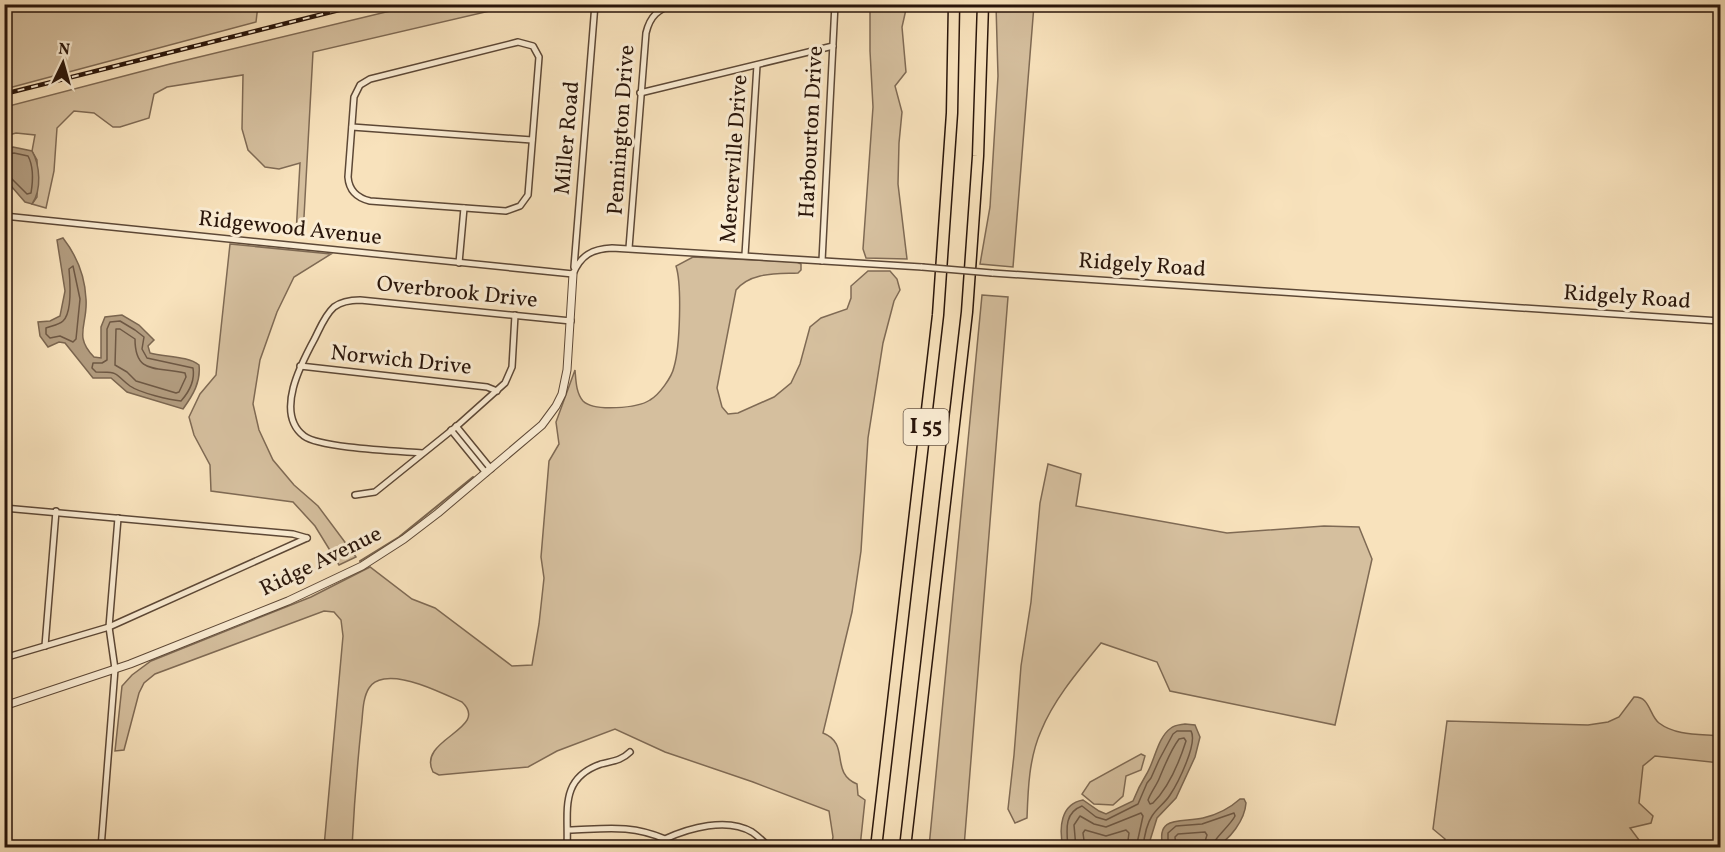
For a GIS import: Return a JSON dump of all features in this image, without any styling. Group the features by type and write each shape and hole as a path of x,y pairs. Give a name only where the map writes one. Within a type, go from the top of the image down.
{"highway":[{"name":"I 55","path":"876,848 938,315 952,113 954,4"},
{"name":"I 55","path":"905,848 967,312 978,156 983,4"}],"street":[{"name":"Miller Road","path":"573,274 595,4"},
{"name":"Pennington Drive","path":"629,248 646,33 652,16 659,10 675,4"},
{"name":"Harbourton Drive","path":"822,261 835,4"},
{"path":"518,42 534,43 538,57 528,195 523,208 506,212 370,201 359,197 350,188 349,183 352,127 354,97 365,81 518,42"},
{"path":"640,93 833,46"},
{"name":"Mercerville Drive","path":"745,255 757,65"},
{"path":"352,127 532,140"},
{"path":"459,263 464,208"},
{"name":"Ridgewood Avenue","path":"4,216 573,274"},
{"name":"Ridgely Road","path":"573,274 581,258 592,251 629,248 1720,321"},
{"name":"Ridge Avenue","path":"4,706 115,669 288,601 362,566 404,539 542,425 556,406 565,383 573,274"},
{"name":"Overbrook Drive","path":"300,366 326,318 335,306 346,301 360,300 571,321"},
{"path":"355,495 375,492 497,391 510,376 516,315"},
{"path":"300,366 294,378 291,409 296,425 303,436 321,444 422,453"},
{"name":"Norwich Drive","path":"300,366 487,387 497,391"},
{"path":"454,428 488,471"},
{"path":"4,508 293,534 307,538 109,627 4,658"},
{"path":"45,646 56,512"},
{"path":"101,848 115,669 109,627 118,518"},
{"path":"567,848 566,809 569,791 574,781 590,769 618,760 630,752"},
{"path":"568,830 632,829 646,831 665,839 692,829 711,826 740,827 752,832 770,848"},
{"path":"665,839 668,848"}],"shaded area":[{"path":"5,4 258,5 256,22 5,89"},
{"path":"415,5 515,5 313,52 303,235 296,234 300,163 279,169 265,167 248,150 242,129 243,75 167,87 154,94 149,118 120,127 113,127 94,113 74,111 57,128 54,171 46,208 32,204 37,197 37,160 32,151 35,135 16,133 5,136 5,107 170,64"},
{"path":"870,5 907,5 902,27 906,72 895,86 902,112 898,184 907,259 866,258 863,249 873,107"},
{"path":"996,5 1034,5 1013,267 980,264 990,207 998,76"},
{"path":"230,244 331,254 294,277 277,312 260,360 253,404 259,430 273,460 294,485 318,506 356,557 339,565 315,526 293,502 211,491 210,465 194,435 189,417 200,394 216,375"},
{"path":"693,257 801,264 801,270 798,273 756,277 736,290 717,388 722,407 728,414 738,413 774,397 791,383 800,364 810,327 821,318 847,309 851,298 851,286 868,271 890,271 897,279 900,290 894,301 883,343 868,438 861,551 852,612 823,733 836,744 844,773 857,784 858,795 865,800 860,847 831,847 833,837 829,811 665,752 615,729 557,751 528,767 439,775 433,772 431,761 434,751 467,720 468,711 462,702 444,694 413,682 393,678 373,683 365,697 352,847 324,847 343,636 341,620 334,612 324,611 155,674 144,683 139,693 124,750 115,751 122,686 132,675 151,661 311,597 370,567 412,599 435,608 512,666 532,665 544,578 541,557 549,461 559,444 556,422 575,370 579,394 583,401 596,407 636,405 650,400 657,394 671,376 676,358 680,301 676,266"},
{"path":"982,295 1008,297 964,847 929,847"},
{"path":"1048,464 1081,474 1076,506 1227,533 1324,526 1359,527 1372,559 1335,725 1170,691 1157,662 1101,643 1068,685 1046,719 1037,741 1032,763 1027,818 1015,823 1008,809 1021,666 1031,602 1040,503"},
{"path":"1634,697 1643,700 1656,720 1666,727 1688,734 1720,736 1720,763 1655,756 1643,766 1639,803 1653,816 1651,823 1630,828 1639,840 1638,847 1444,847 1445,839 1433,829 1447,721 1588,725 1608,722 1619,717"},
{"path":"1141,754 1145,756 1141,770 1126,776 1123,796 1113,805 1094,804 1082,794 1090,782"}],"water":[{"path":"13,147 32,151 35,157 39,185 32,204 25,202 5,179 5,150"},
{"path":"63,238 76,259 84,282 86,308 83,336 88,350 94,357 101,358 101,327 105,317 122,315 139,325 154,340 148,346 150,353 183,358 199,365 199,377 195,388 183,409 127,392 111,378 93,378 65,343 59,342 48,347 40,336 38,322 50,321 60,316 65,291 57,240"},
{"path":"1185,724 1195,725 1200,737 1195,757 1176,798 1157,818 1148,847 1063,847 1061,833 1063,818 1070,807 1075,802 1083,800 1106,814 1133,801 1166,732 1173,727"},
{"path":"1240,799 1244,799 1246,803 1243,816 1236,829 1220,844 1204,848 1163,847 1163,829 1167,825 1172,822 1213,815"}],"waterway":[{"path":"360,561 399,537 473,477"}],"railway":[{"path":"4,94 363,4"}]}
